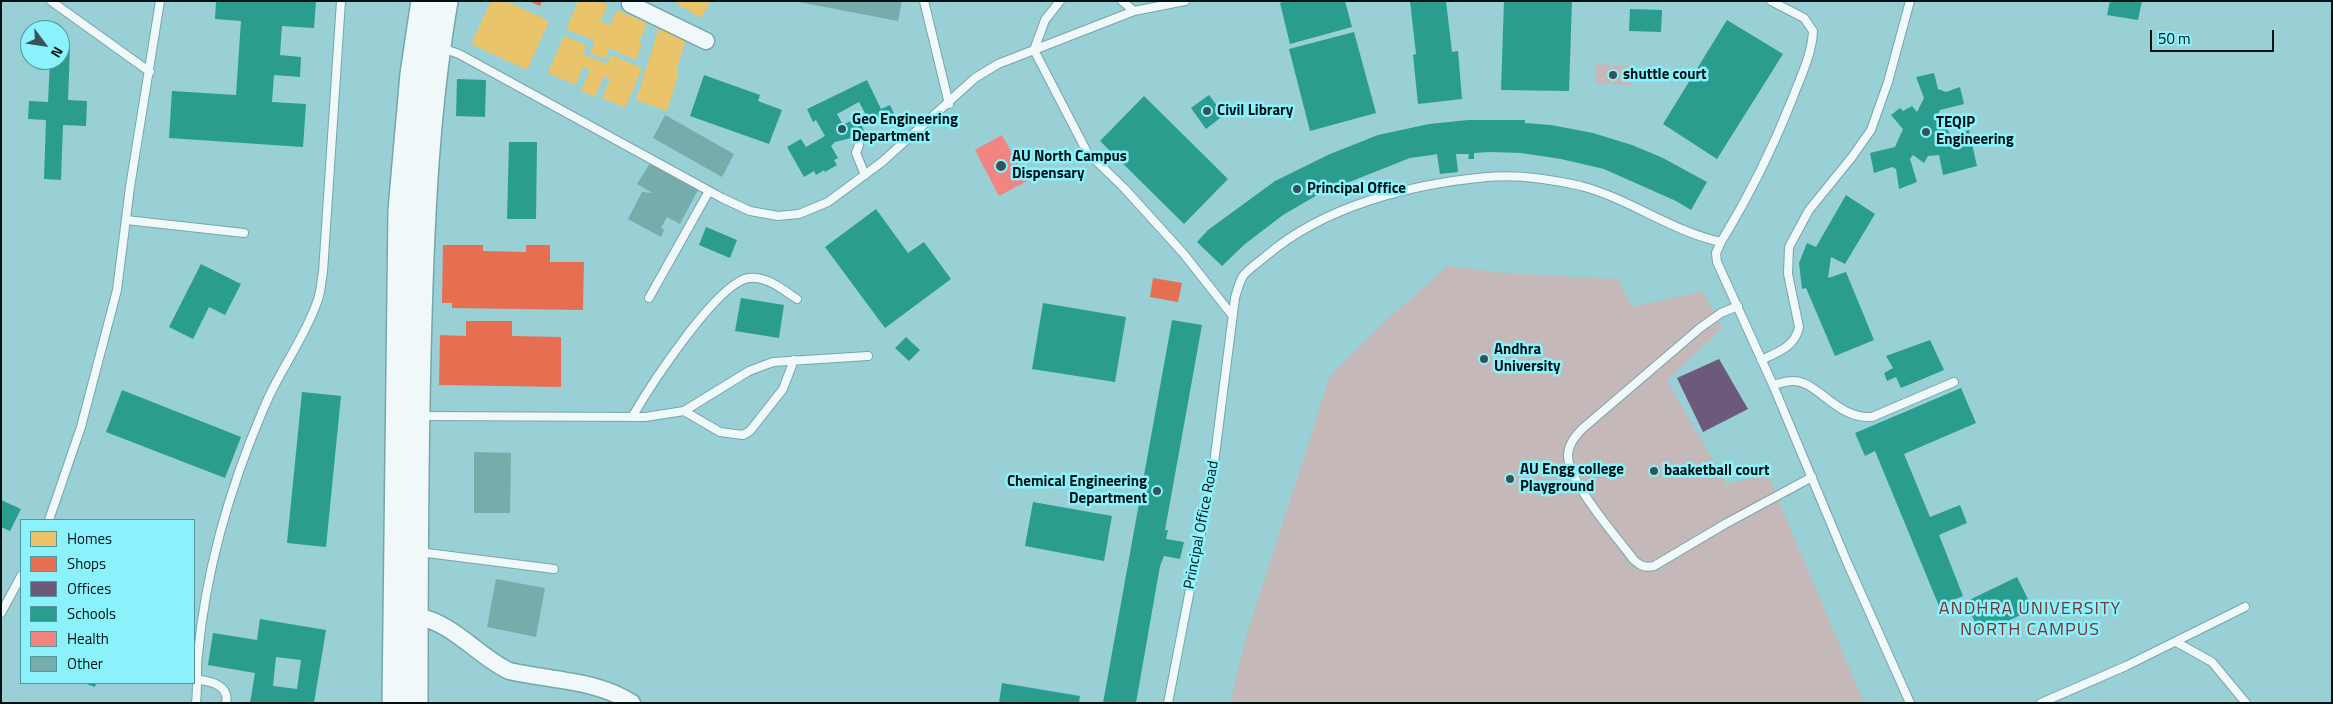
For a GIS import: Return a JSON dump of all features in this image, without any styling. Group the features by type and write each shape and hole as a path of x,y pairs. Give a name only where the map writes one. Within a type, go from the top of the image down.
{"main road":[{"path":"395,703 401,210 410,101 424,1"},
{"path":"415,703 416,416 423,188 437,46 445,1"}],"street":[{"path":"629,2 706,41"},
{"path":"415,616 439,623 496,665 508,671 605,689 620,695 632,703"}],"lane":[{"path":"52,1 150,72"},
{"path":"49,519 81,427 117,290 160,1"},
{"path":"196,703 199,680 198,655 211,569 227,507 263,409 309,322 318,299 323,272 341,1"},
{"path":"924,1 948,104"},
{"path":"1060,1 1045,20 1034,50 1087,152 1125,189 1183,253 1232,315"},
{"path":"1122,1 1134,12"},
{"path":"437,46 459,54 750,211 778,216 799,214 828,202 865,174 948,104 975,78 998,64 1134,12 1184,1"},
{"path":"1771,1 1804,18 1813,31 1813,40 1774,144 1721,242 1716,253 1717,262 1774,385 1847,562 1910,703"},
{"path":"1762,360 1790,345 1797,335 1799,327 1788,274 1789,246 1809,210 1852,157 1871,130 1888,82 1910,1"},
{"path":"859,145 856,153 860,167 865,174"},
{"name":"Principal Office Road","path":"1168,703 1213,472 1230,346 1234,298 1243,276 1270,253 1304,228 1381,196 1488,177 1534,177 1581,186 1620,199 1704,239 1721,242"},
{"path":"649,298 709,190"},
{"path":"126,220 244,233"},
{"path":"632,417 683,338 731,288 748,278 762,279 798,299"},
{"path":"1738,306 1721,313 1700,328 1582,429 1572,440 1568,455 1572,471 1583,490 1633,559 1640,565 1647,567 1654,566 1812,476"},
{"path":"416,416 632,417 684,411 749,370 773,362 868,356"},
{"path":"684,411 720,432 744,435 750,431 782,389 794,360"},
{"path":"1774,385 1793,380 1804,384 1833,405 1850,414 1860,417 1872,417 1954,382"},
{"path":"416,552 554,569"},
{"path":"1,613 20,578"},
{"path":"2041,703 2126,666 2245,607"},
{"path":"2176,642 2212,662 2246,703"},
{"path":"199,680 213,681 223,688 227,698 226,703"}],"shaded area":[{"name":"shuttle court","path":"1595,64 1632,66 1631,85 1595,84"},
{"name":"AU Engg college Playground","path":"1448,266 1504,273 1618,279 1632,307 1703,291 1722,328 1667,381 1727,485 1767,473 1864,703 1230,703 1247,634 1330,376 1394,313"}],"building: Homes":[{"path":"491,1 506,1 549,21 527,70 471,44"},
{"path":"578,1 600,1 608,5 600,21 610,25 617,10 647,23 639,42 642,44 636,60 609,48 605,59 590,53 595,41 566,29"},
{"path":"672,1 711,1 701,18"},
{"path":"659,28 687,37 676,71 679,73 667,111 636,100"},
{"path":"564,36 586,45 583,54 607,64 611,55 642,68 625,108 602,98 610,79 604,76 595,97 581,91 590,70 583,67 576,85 548,73"}],"building: Shops":[{"path":"529,1 542,1 540,6"},
{"path":"443,245 483,245 483,251 526,252 526,245 550,245 550,262 584,262 583,310 452,308 452,303 442,303"},
{"path":"1153,278 1182,283 1178,302 1150,297"},
{"path":"466,321 512,321 512,336 561,337 561,387 439,385 440,335 466,336"}],"building: Offices":[{"path":"1719,359 1748,409 1703,432 1677,378"}],"building: Schools":[{"path":"216,1 316,1 314,28 282,26 280,55 301,57 300,77 274,75 272,102 306,104 303,147 169,138 172,91 236,95 241,21 215,19"},
{"path":"1286,1 1345,1 1352,27 1290,44 1280,3"},
{"path":"1410,1 1446,1 1452,52 1458,51 1462,99 1418,104 1413,55 1416,54"},
{"path":"1504,1 1572,1 1569,91 1501,90"},
{"path":"2110,1 2142,1 2138,20 2107,15"},
{"path":"1630,9 1662,10 1661,32 1629,31"},
{"path":"1727,20 1783,54 1717,159 1663,124"},
{"path":"1354,32 1376,113 1310,131 1289,49"},
{"path":"50,70 69,70 68,100 87,101 86,126 63,125 61,180 44,179 46,120 28,119 29,101 48,102"},
{"name":"TEQIP Engineering","path":"1934,73 1938,89 1946,92 1960,87 1964,104 1940,110 1938,114 1950,121 1946,127 1951,136 1969,130 1977,166 1943,175 1939,155 1928,156 1924,163 1913,155 1910,159 1917,182 1899,189 1896,169 1892,167 1874,173 1870,153 1895,147 1903,129 1891,115 1900,108 1903,111 1912,106 1917,112 1924,98 1916,77"},
{"path":"704,75 760,95 758,101 782,110 769,144 690,116"},
{"path":"457,79 486,80 485,117 456,116"},
{"name":"Geo Engineering Department","path":"867,80 881,109 890,105 896,118 884,124 880,117 862,126 865,133 835,142 831,146 838,158 834,160 837,165 825,172 824,170 816,175 814,171 804,177 787,147 801,139 806,147 825,136 816,120 813,122 807,109","holes":["859,102 865,113 843,125 837,114"]},
{"name":"Civil Library","path":"1209,95 1224,115 1206,129 1191,108"},
{"path":"1144,96 1228,179 1184,224 1100,141"},
{"name":"Principal Office","path":"1468,120 1525,120 1525,123 1551,125 1593,133 1632,145 1663,158 1707,182 1691,210 1676,201 1604,169 1561,159 1521,153 1490,152 1474,153 1474,159 1468,159 1469,154 1456,154 1458,172 1440,174 1437,154 1410,158 1319,194 1283,215 1245,244 1222,266 1197,242 1208,230 1275,181 1330,154 1378,135 1429,124"},
{"path":"509,142 537,142 536,219 507,219"},
{"path":"1846,195 1875,214 1845,264 1831,257 1828,278 1846,272 1874,340 1835,356 1806,288 1802,289 1799,263 1807,243 1816,247"},
{"path":"876,209 908,253 924,242 951,279 885,328 825,247"},
{"path":"706,227 737,240 730,258 699,245"},
{"path":"201,264 241,284 225,315 209,307 193,339 169,327"},
{"path":"741,298 784,305 779,338 735,331"},
{"path":"1043,303 1126,317 1115,382 1032,369"},
{"name":"Chemical Engineering Department","path":"1172,320 1202,325 1165,530 1168,530 1166,539 1184,542 1180,559 1164,556 1160,566 1136,703 1103,703"},
{"path":"906,337 920,350 909,361 895,348"},
{"path":"1930,340 1944,370 1901,388 1896,377 1887,381 1884,373 1893,368 1886,356"},
{"path":"1961,388 1976,423 1904,454 1930,517 1960,505 1967,523 1939,535 1963,596 1939,606 1875,451 1865,456 1855,433"},
{"path":"122,390 241,437 225,478 106,432"},
{"path":"302,392 341,396 326,547 287,543"},
{"path":"1,500 21,509 10,531 1,527"},
{"path":"1033,502 1112,516 1104,561 1025,546"},
{"path":"2017,577 2033,609 1981,634 1965,602"},
{"path":"260,619 326,630 314,703 250,703 255,673 208,665 213,633 257,640","holes":["276,657 301,660 297,689 273,686"]},
{"path":"1002,683 1080,696 1079,703 999,703"}],"building: Health":[{"name":"AU North Campus Dispensary","path":"1002,135 1027,181 999,196 975,150"}],"building: Other":[{"path":"793,1 902,1 898,21"},
{"path":"665,115 734,154 722,177 653,138"},
{"path":"650,163 698,190 680,224 667,217 661,228 664,230 661,237 628,219 642,192 652,193 637,184"},
{"path":"474,452 511,453 510,513 474,513"},
{"path":"496,579 545,588 536,637 487,627"}],"place":[{"name":"shuttle court","path":"1613,75"},
{"name":"Civil Library","path":"1207,111"},
{"name":"Geo Engineering Department","path":"842,129"},
{"name":"TEQIP Engineering","path":"1926,132"},
{"name":"AU North Campus Dispensary","path":"1001,166"},
{"name":"Principal Office","path":"1297,189"},
{"name":"Andhra University","path":"1484,359"},
{"name":"baaketball court","path":"1654,471"},
{"name":"AU Engg college Playground","path":"1510,479"},
{"name":"Chemical Engineering Department","path":"1157,491"}],"district":[{"name":"ANDHRA UNIVERSITY NORTH CAMPUS","path":"2030,620"}]}
